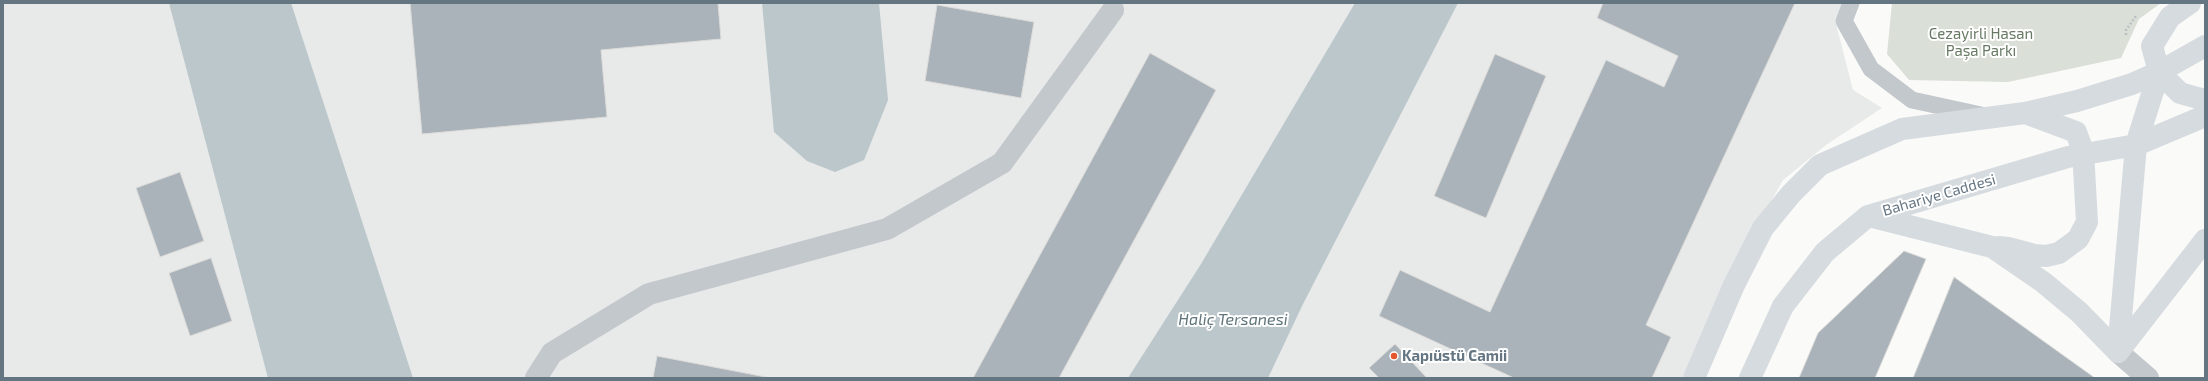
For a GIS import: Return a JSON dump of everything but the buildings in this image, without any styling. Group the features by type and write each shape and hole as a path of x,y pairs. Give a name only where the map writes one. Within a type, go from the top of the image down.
{"main road":[{"path":"2190,3 2170,17 2152,46 2159,72 2180,93 2205,100"},
{"path":"1694,378 1734,285 1763,228 1791,194 1820,165 1902,129 2025,112 2077,101 2132,84 2159,72 2205,46"},
{"path":"2118,352 2136,145 2159,72"},
{"path":"1868,216 1992,247 2009,248 2046,256 2059,253 2078,239 2087,222 2084,154 2076,132 2025,112"},
{"name":"Bahariye Caddesi","path":"1750,378 1783,306 1824,252 1868,216 2068,157 2136,145 2205,116"},
{"path":"2118,352 2205,240"},
{"path":"1992,247 2043,282 2079,312 2118,352"}],"street":[{"path":"536,378 552,353 649,294 887,229 1002,163 1113,10"},
{"path":"2118,352 2148,378"}],"lane":[{"path":"1851,3 1844,21 1871,69 1912,100 1981,115 2025,112"}],"shaded area":[{"path":"3,3 1842,3 1835,20 1853,90 1882,108 1826,145 1783,180 1755,230 1682,378 3,378"}],"green space":[{"name":"Cezayirli Hasan Paşa Parkı","path":"1892,3 2161,3 2139,19 2121,58 2008,82 1909,80 1887,54"}],"water":[{"path":"169,3 291,3 413,378 268,378"},
{"path":"762,3 879,3 888,100 864,160 835,172 807,161 774,132"},
{"name":"Haliç Tersanesi","path":"1355,3 1458,3 1303,304 1268,378 1128,378 1201,264"}],"place":[{"name":"Kapıüstü Camii","path":"1394,356"}]}
